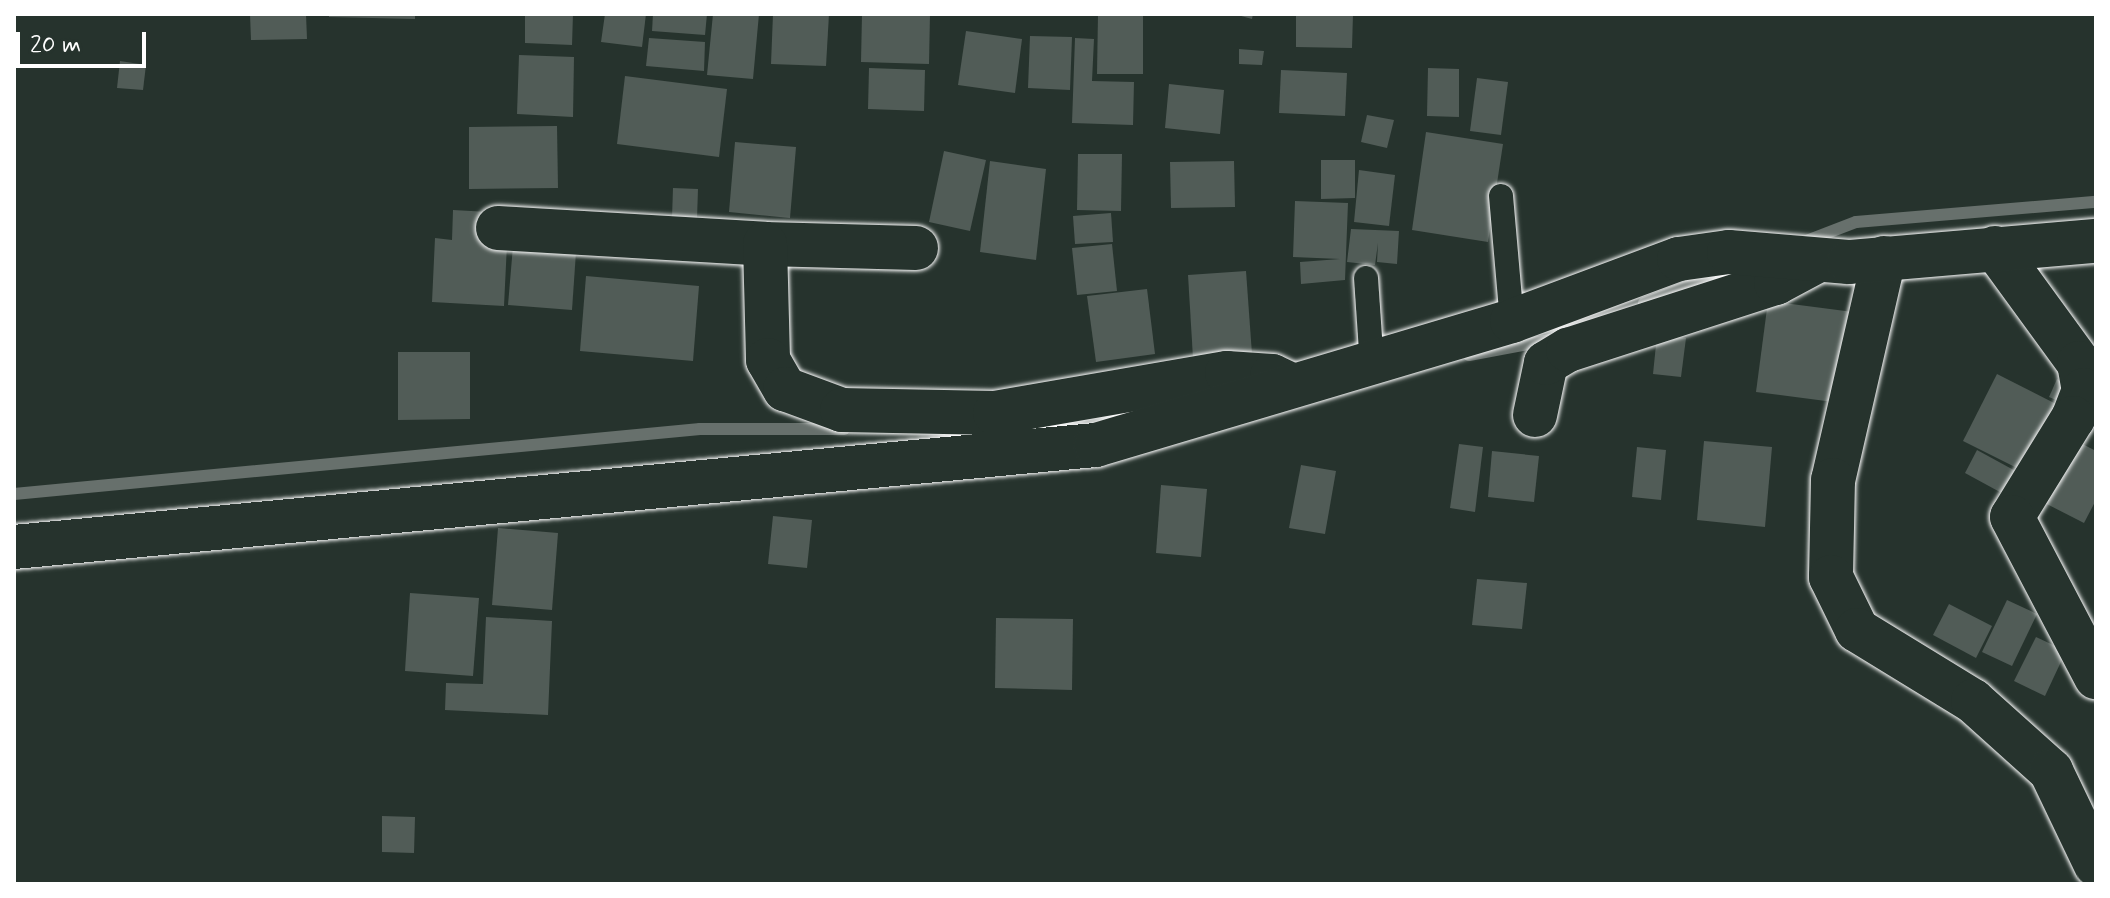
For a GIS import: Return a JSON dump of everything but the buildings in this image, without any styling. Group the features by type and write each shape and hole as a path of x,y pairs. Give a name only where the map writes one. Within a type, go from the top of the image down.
{"street":[{"path":"498,228 765,244 916,248"},
{"path":"14,547 284,527 459,501 968,462 1096,445 1372,366 1512,321 1679,259 1729,252 1817,260 1884,258 2096,241"},
{"path":"765,244 768,360 801,400 842,410 995,413 1227,373 1272,376 1297,388"},
{"path":"1995,248 2079,363 2084,390 2073,418 2012,517 2096,677"},
{"path":"1884,258 1833,480 1831,577 1857,630 1973,701 2051,771 2096,865"},
{"path":"1535,415 1546,363 1568,350 1632,323 1776,283 1817,260"}],"lane":[{"path":"1501,196 1512,321"},
{"path":"1366,278 1372,366"}],"waterway":[{"path":"1801,243 1856,222 2096,202"},
{"path":"1644,303 1728,271"},
{"path":"1469,355 1549,340"},
{"path":"14,494 700,429 844,429"}]}
